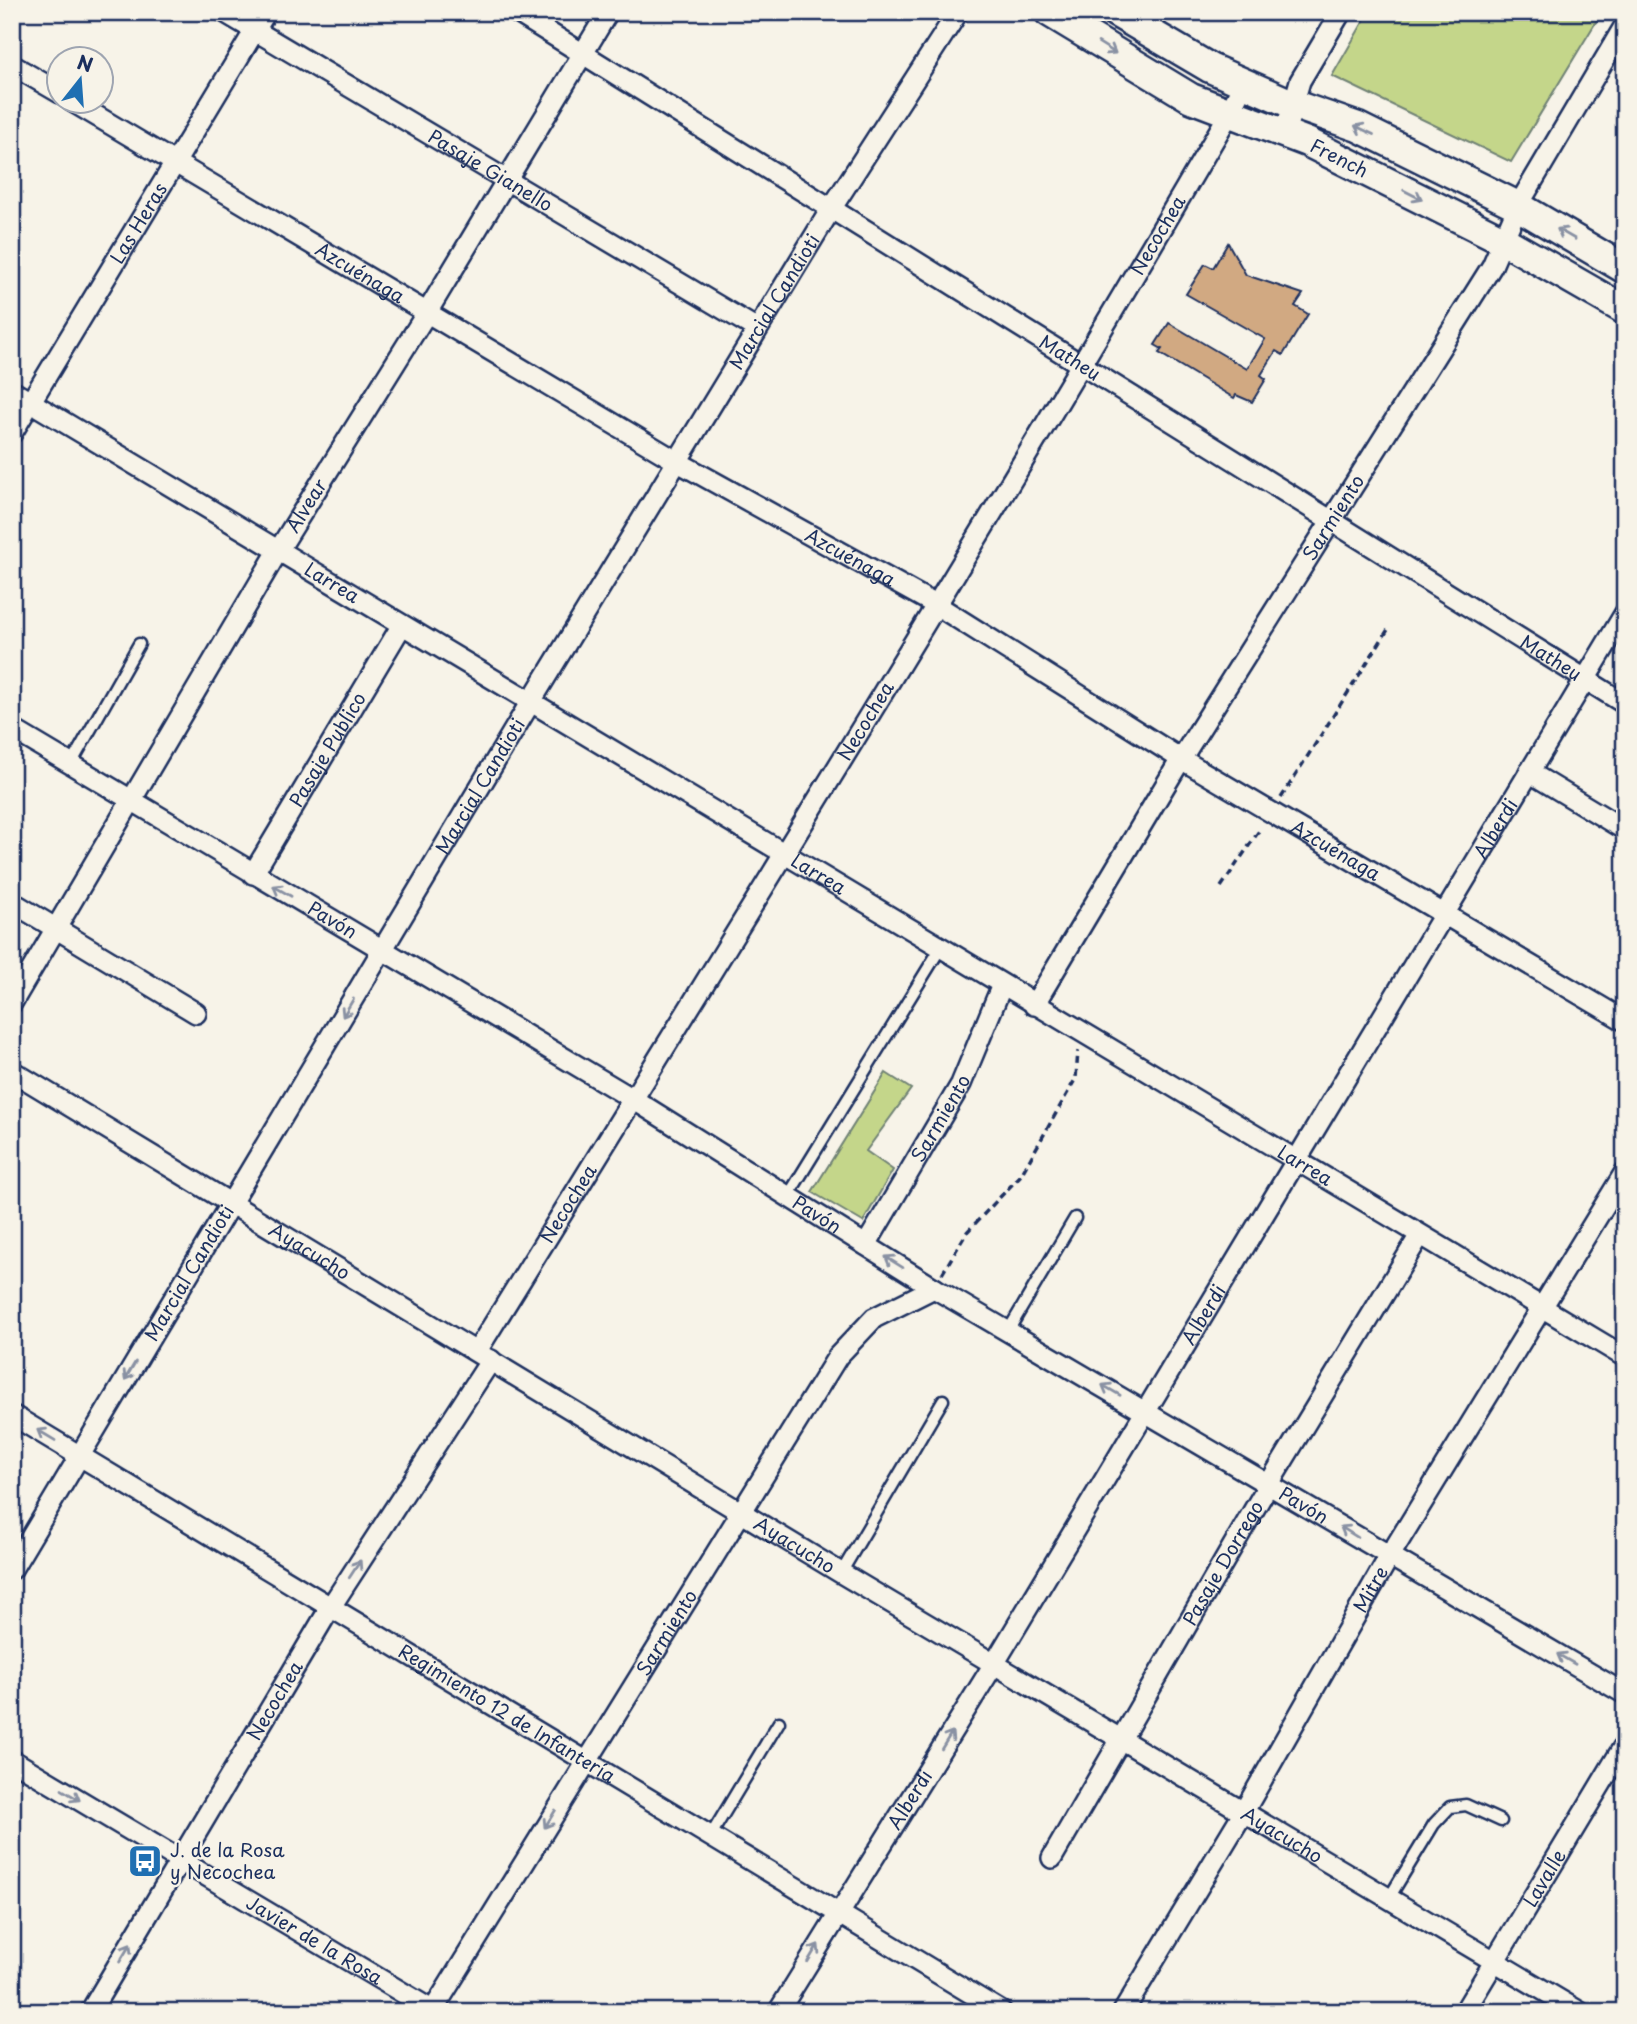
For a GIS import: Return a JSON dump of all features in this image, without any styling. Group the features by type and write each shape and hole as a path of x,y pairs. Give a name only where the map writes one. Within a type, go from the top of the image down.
{"main road":[{"name":"French","path":"1049,12 1166,85 1228,114 1285,133 1503,240 1625,310"},
{"name":"French","path":"1115,12 1186,55 1243,84 1358,127 1518,206 1625,269"}],"street":[{"name":"Pasaje Gianello","path":"224,12 757,329"},
{"name":"Las Heras","path":"12,433 266,12"},
{"name":"Matheu","path":"516,12 1584,681 1625,704"},
{"name":"Alvear","path":"12,1003 278,551 426,314 608,12"},
{"name":"Marcial Candioti","path":"12,1569 757,329 958,12"},
{"path":"1285,133 1300,82 1340,12"},
{"name":"Sarmiento","path":"1034,1005 1181,759 1492,266 1518,206 1625,24"},
{"path":"12,65 46,85"},
{"name":"Necochea","path":"90,2012 330,1608 484,1356 633,1099 938,606 1081,367 1243,84"},
{"name":"Azcuénaga","path":"96,116 678,462 938,606 1181,759 1625,1021"},
{"name":"Larrea","path":"12,391 1625,1357"},
{"name":"Alberdi","path":"778,2012 994,1664 1625,613"},
{"name":"Pasaje Publico","path":"253,874 402,625"},
{"name":"Pavón","path":"12,729 633,1099 934,1288 1270,1482 1389,1557 1625,1694"},
{"path":"1530,772 1625,830"},
{"path":"12,902 196,1013"},
{"name":"Sarmiento","path":"866,1245 961,1084 1002,985"},
{"name":"Ayacucho","path":"12,1071 740,1513 1580,2012"},
{"name":"Mitre","path":"1123,2012 1243,1813 1389,1557 1625,1172"},
{"name":"Pasaje Dorrego","path":"1052,1858 1270,1482 1420,1235"},
{"name":"Sarmiento","path":"433,2011 814,1391 854,1337 874,1318 934,1288"},
{"name":"Regimiento 12 de Infantería","path":"12,1415 1002,2012"},
{"name":"Lavalle","path":"1464,2012 1625,1744"},
{"name":"Javier de la Rosa","path":"12,1760 433,2011"}],"lane":[{"path":"71,764 139,644"},
{"path":"788,1196 940,949"},
{"path":"1009,1331 1075,1218"},
{"path":"841,1573 943,1400"},
{"path":"711,1835 779,1722"},
{"path":"1389,1898 1434,1824 1450,1807 1466,1805 1501,1821"}],"path":[{"path":"1221,887 1389,628"},
{"path":"934,1288 967,1232 1021,1175 1076,1079 1079,1032"}],"green space":[{"path":"1369,12 1602,12 1511,162 1332,76"},
{"path":"886,1073 911,1089 866,1151 893,1170 863,1222 812,1192"}],"building":[{"path":"1228,243 1246,275 1303,294 1295,306 1308,314 1283,355 1276,351 1261,375 1266,379 1252,402 1236,395 1234,398 1159,353 1162,349 1155,345 1169,323 1247,369 1265,339 1186,294 1205,264 1213,268"}],"place":[{"name":"J. de la Rosa y Necochea","path":"145,1861"}]}
